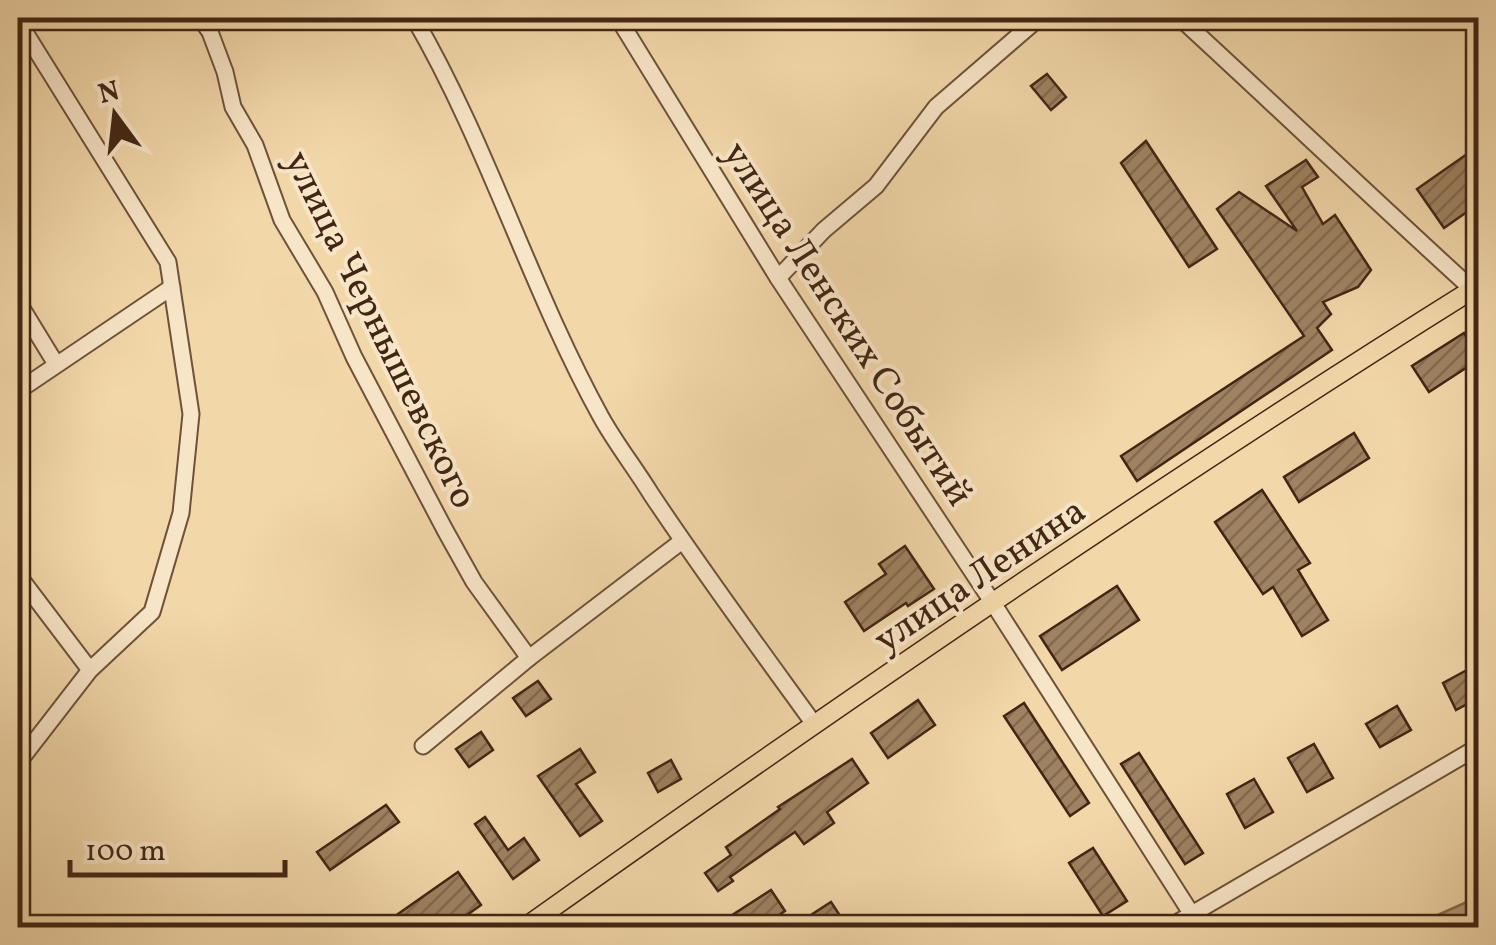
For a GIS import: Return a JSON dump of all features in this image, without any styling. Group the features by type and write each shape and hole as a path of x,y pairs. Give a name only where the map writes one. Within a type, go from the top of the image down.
{"main road":[{"name":"улица Ленина","path":"524,928 993,603 1234,443 1477,292"}],"street":[{"name":"улица Чернышевского","path":"200,18 210,32 225,72 232,107 255,144 282,220 325,292 354,358 474,582 530,658"},
{"path":"414,18 433,50 518,235 544,302 602,419 682,541 814,724"},
{"name":"улица Ленских Событий","path":"618,18 778,278 993,603 1191,913"},
{"path":"778,278 824,230 876,186 936,107 1039,18"},
{"path":"1180,18 1477,292"},
{"path":"18,21 168,262 191,414 182,513 152,612 90,670 18,762"},
{"path":"18,390 172,288"},
{"path":"18,302 56,364"},
{"path":"423,746 682,541"},
{"path":"18,575 90,670"},
{"path":"1168,928 1478,746"}],"shaded area":[{"path":"1478,897 1478,927 1411,927"}],"building":[{"path":"1047,74 1066,97 1051,110 1031,86"},
{"path":"1146,141 1217,249 1189,267 1121,163"},
{"path":"1470,152 1478,163 1478,204 1444,228 1417,189"},
{"path":"1306,160 1318,177 1302,187 1323,224 1335,215 1371,270 1358,287 1323,302 1331,314 1317,328 1332,350 1137,481 1121,456 1304,336 1217,209 1239,192 1297,231 1266,186"},
{"path":"1464,333 1478,360 1429,392 1412,366"},
{"path":"1354,433 1369,458 1299,502 1284,477"},
{"path":"1262,490 1310,563 1298,570 1328,620 1302,636 1273,587 1263,594 1215,522"},
{"path":"905,546 934,589 864,631 845,602 886,574 879,564"},
{"path":"1117,586 1139,620 1062,670 1040,636"},
{"path":"1478,664 1478,698 1456,710 1443,683"},
{"path":"538,681 551,699 526,716 513,698"},
{"path":"918,700 935,725 888,758 871,733"},
{"path":"1024,703 1089,803 1070,816 1004,716"},
{"path":"1397,706 1411,730 1380,747 1366,724"},
{"path":"481,732 493,750 469,767 456,749"},
{"path":"1314,744 1333,778 1307,792 1288,758"},
{"path":"580,749 595,772 576,784 602,821 580,836 538,776"},
{"path":"1139,753 1203,853 1185,864 1121,764"},
{"path":"852,759 868,783 827,812 834,823 804,844 795,832 730,877 733,881 718,891 705,873 731,855 726,847 778,807"},
{"path":"671,760 681,779 658,792 648,773"},
{"path":"1254,779 1273,812 1245,828 1227,794"},
{"path":"386,805 399,822 330,870 317,852"},
{"path":"485,817 508,850 524,838 539,860 513,879 475,824"},
{"path":"1093,848 1127,901 1103,916 1069,863"},
{"path":"458,872 481,905 449,928 378,928"},
{"path":"771,890 785,911 760,928 712,928"},
{"path":"831,902 848,928 819,928 811,915"}]}
